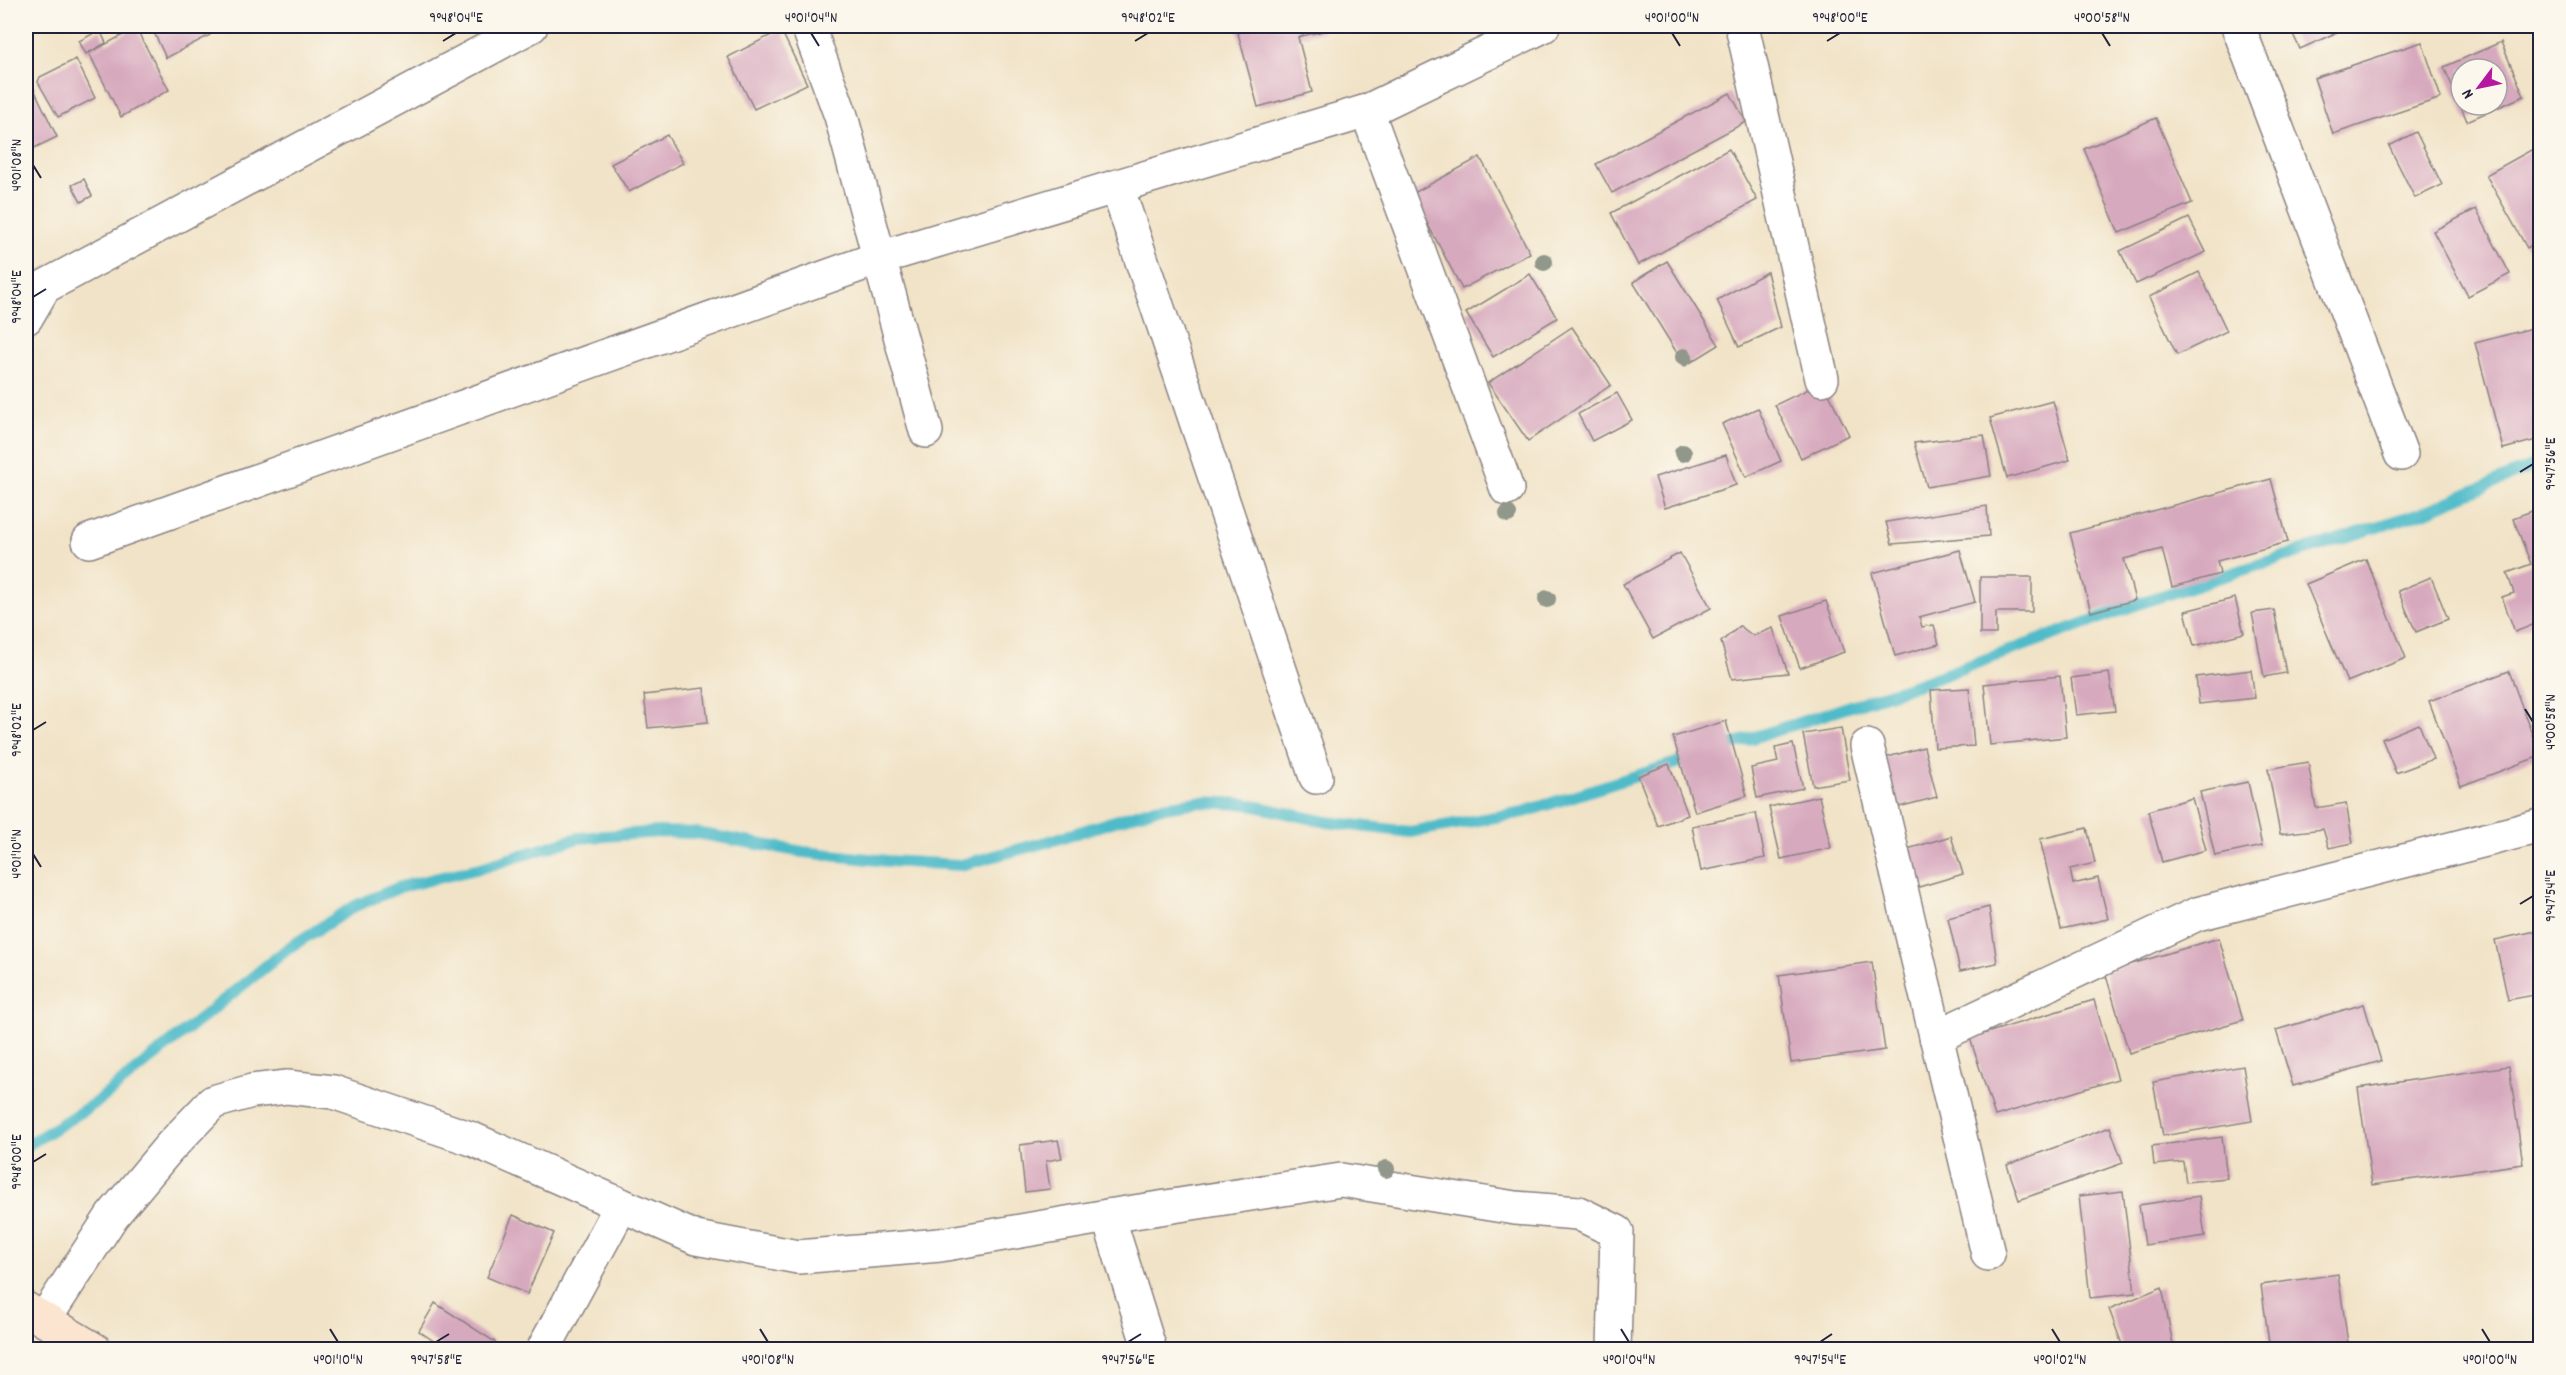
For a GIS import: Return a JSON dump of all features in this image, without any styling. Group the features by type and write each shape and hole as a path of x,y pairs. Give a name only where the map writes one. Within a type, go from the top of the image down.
{"main road":[{"path":"35,1314 95,1350"}],"street":[{"path":"26,318 44,287 531,26"},
{"path":"808,26 841,116 926,431"},
{"path":"88,541 879,258 1367,111 1543,26"},
{"path":"1742,26 1822,379"},
{"path":"2238,26 2401,454"},
{"path":"1367,111 1507,489"},
{"path":"1117,187 1316,777"},
{"path":"1867,746 1988,1254"},
{"path":"1936,1037 2198,914 2541,826"},
{"path":"35,1314 168,1149 213,1102 252,1091 287,1087 333,1092 472,1139 696,1238 798,1257 940,1245 1341,1180 1515,1208 1578,1213 1617,1232 1614,1350"},
{"path":"543,1350 621,1206"},
{"path":"1108,1216 1150,1350"}],"building":[{"path":"151,26 205,26 210,35 166,58"},
{"path":"1236,26 1322,26 1323,31 1298,37 1312,92 1258,107"},
{"path":"2289,26 2351,26 2300,49"},
{"path":"136,28 169,90 121,117 89,53"},
{"path":"100,30 106,43 86,54 79,41"},
{"path":"781,30 807,84 754,109 728,57"},
{"path":"2422,42 2441,98 2333,134 2314,78"},
{"path":"2501,42 2507,57 2467,57"},
{"path":"76,59 95,98 58,117 38,82 40,77"},
{"path":"2509,61 2524,96 2509,103"},
{"path":"2449,65 2449,79 2444,67"},
{"path":"26,78 28,82 30,81 57,137 26,152"},
{"path":"1730,93 1746,122 1612,193 1596,164"},
{"path":"2156,118 2192,203 2119,233 2084,149"},
{"path":"2416,132 2442,185 2415,198 2389,146"},
{"path":"667,135 683,163 629,192 611,164"},
{"path":"2540,145 2540,240 2527,248 2486,175"},
{"path":"1729,149 1757,200 1638,265 1611,213"},
{"path":"1480,157 1530,253 1462,289 1412,194"},
{"path":"84,179 92,196 81,202 72,185"},
{"path":"2476,209 2510,274 2468,296 2433,231"},
{"path":"2189,218 2206,252 2136,284 2120,251"},
{"path":"1667,261 1719,345 1685,366 1633,282"},
{"path":"1767,272 1781,327 1739,347 1717,300"},
{"path":"2199,272 2227,331 2177,355 2149,297"},
{"path":"1530,274 1557,318 1493,357 1466,313"},
{"path":"2540,326 2540,439 2503,449 2475,343"},
{"path":"1572,327 1611,385 1528,441 1488,383"},
{"path":"1823,382 1849,435 1801,458 1775,405"},
{"path":"1617,393 1632,420 1592,441 1578,414"},
{"path":"2053,401 2070,460 2007,478 1990,418"},
{"path":"1758,408 1781,461 1746,477 1722,424"},
{"path":"1984,435 1991,476 1927,487 1914,443"},
{"path":"1726,455 1736,485 1665,508 1655,477"},
{"path":"2271,479 2288,542 2217,561 2220,574 2172,587 2162,549 2124,559 2135,600 2091,612 2070,533"},
{"path":"1987,506 1989,536 1892,544 1886,522"},
{"path":"2540,508 2540,622 2515,632 2502,597 2514,593 2507,573 2531,564 2513,518"},
{"path":"1960,550 1975,602 1919,617 1922,627 1934,625 1939,644 1895,656 1872,573"},
{"path":"1680,553 1711,608 1653,639 1623,584"},
{"path":"2366,559 2406,658 2347,682 2306,584"},
{"path":"1980,577 2032,577 2032,612 1996,612 1996,634 1980,634"},
{"path":"2431,577 2448,619 2416,632 2398,591"},
{"path":"2235,598 2244,633 2194,646 2185,611"},
{"path":"1826,601 1844,652 1800,668 1782,616"},
{"path":"2274,610 2286,673 2264,677 2252,613"},
{"path":"1740,626 1753,636 1773,628 1788,673 1732,679 1721,642"},
{"path":"2251,670 2255,698 2199,704 2196,677"},
{"path":"2509,671 2540,756 2461,786 2429,701"},
{"path":"2109,673 2115,711 2076,715 2071,678"},
{"path":"2060,676 2066,737 1990,745 1984,684"},
{"path":"704,688 708,722 648,728 644,695"},
{"path":"1969,688 1974,746 1935,748 1931,690"},
{"path":"1726,721 1747,796 1695,812 1673,737"},
{"path":"2419,724 2433,759 2396,773 2382,739"},
{"path":"1841,728 1850,780 1813,786 1803,734"},
{"path":"1793,744 1803,788 1757,798 1751,768 1778,762 1775,748"},
{"path":"1924,747 1937,797 1891,809 1877,760"},
{"path":"2308,762 2316,808 2346,803 2353,843 2329,848 2323,829 2280,834 2268,769"},
{"path":"1669,764 1688,815 1658,826 1638,776"},
{"path":"2248,782 2262,846 2215,856 2200,792"},
{"path":"1819,796 1831,848 1781,859 1769,807"},
{"path":"2192,798 2206,850 2162,862 2148,811"},
{"path":"1756,813 1765,858 1701,871 1692,826"},
{"path":"2087,828 2095,863 2070,869 2073,884 2098,878 2108,919 2061,929 2040,839"},
{"path":"1951,836 1963,874 1912,889 1901,851"},
{"path":"1989,907 1997,963 1960,971 1948,918"},
{"path":"2540,930 2540,994 2508,1000 2495,940"},
{"path":"2219,938 2243,1020 2129,1053 2105,972"},
{"path":"1872,962 1885,1050 1791,1063 1779,975"},
{"path":"2094,1000 2118,1079 1995,1116 1970,1038"},
{"path":"2364,1004 2381,1061 2293,1086 2276,1030"},
{"path":"2243,1066 2252,1121 2163,1136 2153,1082"},
{"path":"2509,1066 2523,1164 2372,1185 2358,1088"},
{"path":"2110,1127 2123,1163 2019,1200 2007,1165"},
{"path":"2222,1137 2227,1178 2186,1182 2183,1162 2154,1165 2152,1146"},
{"path":"1058,1140 1062,1158 1046,1161 1050,1189 1025,1192 1020,1145"},
{"path":"2123,1191 2135,1293 2090,1298 2079,1196"},
{"path":"2199,1196 2205,1236 2145,1245 2139,1205"},
{"path":"513,1215 554,1233 527,1294 487,1277"},
{"path":"2338,1274 2349,1350 2270,1350 2261,1285"},
{"path":"2162,1287 2174,1350 2124,1350 2109,1309"},
{"path":"435,1303 495,1342 491,1350 447,1350 419,1331"}],"waterway":[{"path":"1718,749 1916,685 2146,601 2427,511 2540,463"},
{"path":"26,1146 97,1102 290,947 355,906 400,887 484,867 578,838 659,832 696,833 803,852 887,861 961,865 1054,840 1156,808 1199,802 1246,804 1327,822 1410,832 1524,812 1695,757"}]}
